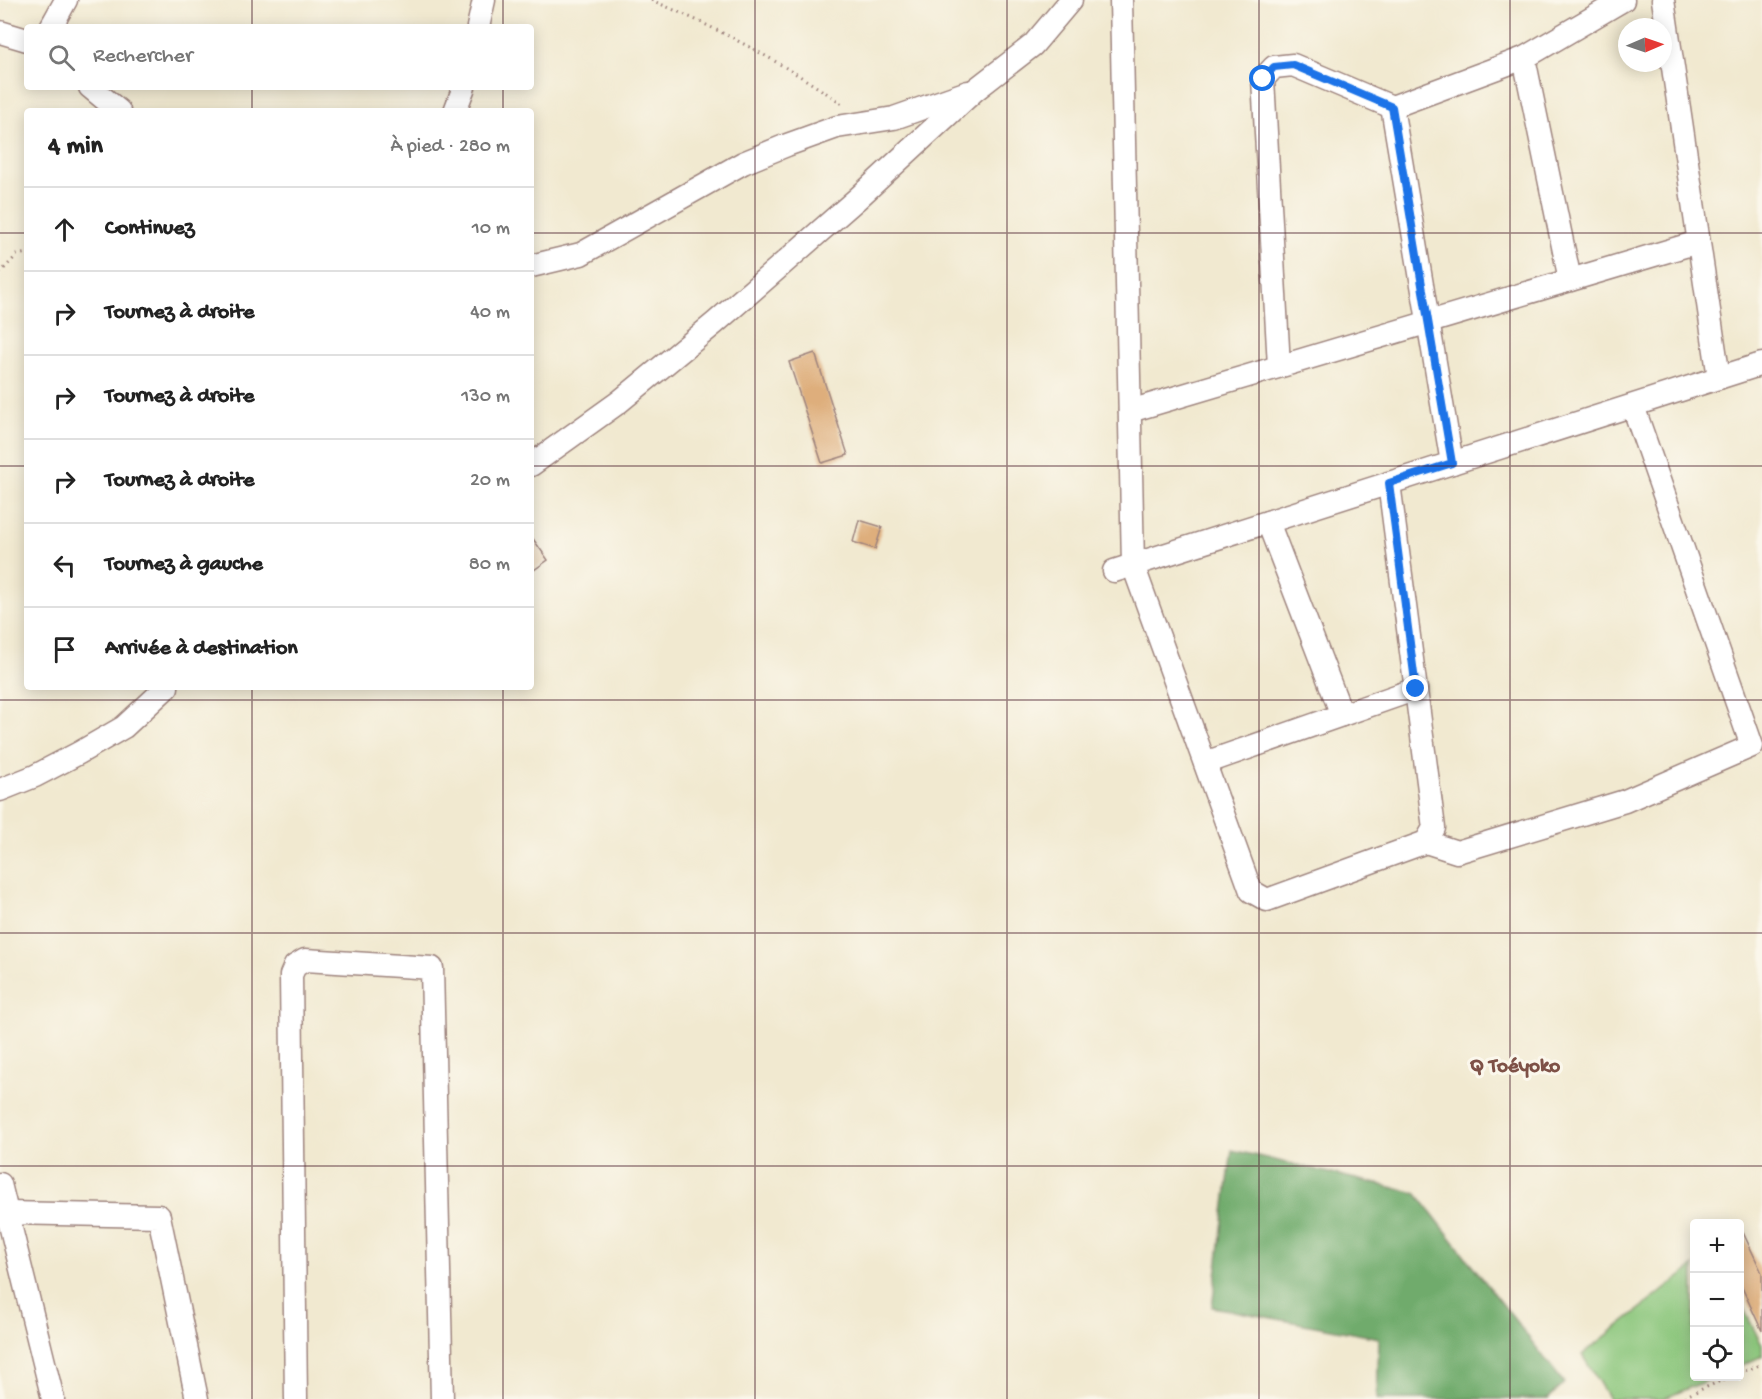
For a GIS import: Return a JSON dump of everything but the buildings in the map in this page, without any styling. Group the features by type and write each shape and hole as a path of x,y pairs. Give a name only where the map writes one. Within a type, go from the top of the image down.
{"street":[{"path":"53,24 66,0"},
{"path":"479,24 484,0"},
{"path":"534,463 619,402 715,323 858,198 975,90 1033,45 1071,0"},
{"path":"1121,0 1130,411 1123,568 1205,764 1251,891 1267,900 1426,842 1456,852 1625,801 1752,746 1633,406"},
{"path":"1279,366 1263,79 1274,67 1293,65 1392,107 1524,58 1623,0"},
{"path":"1663,0 1719,378"},
{"path":"0,32 24,39"},
{"path":"1524,58 1570,280"},
{"path":"94,90 115,108"},
{"path":"456,108 463,90"},
{"path":"534,265 581,254 743,163 837,127 894,118 975,90"},
{"path":"1392,107 1452,463"},
{"path":"1130,411 1698,242"},
{"path":"1123,568 1762,364"},
{"path":"1389,483 1434,828 1426,842"},
{"path":"1268,522 1342,715"},
{"path":"1205,764 1416,689"},
{"path":"0,790 52,767 124,727 164,690"},
{"path":"296,1399 291,975 295,966 305,960 432,968 442,1399"},
{"path":"0,1184 4,1214 52,1399"},
{"path":"4,1214 159,1216 197,1399"}],"path":[{"path":"651,0 688,16 773,61 843,104 866,122"},
{"path":"0,273 17,255 24,254"},
{"path":"1744,1371 1762,1364"},
{"path":"1678,1399 1722,1381"}],"green space":[{"path":"1232,1150 1416,1193 1564,1383 1548,1399 1377,1399 1379,1338 1212,1307"},
{"path":"1690,1269 1690,1381 1706,1381 1663,1399 1609,1399 1582,1355"},
{"path":"1744,1310 1762,1345 1762,1356 1744,1364"}],"district":[{"name":"Q Toéyoko","path":"1515,1067"}],"route":[{"path":"1263,79 1274,67 1293,65 1392,107 1452,463 1389,483 1416,689"}]}
